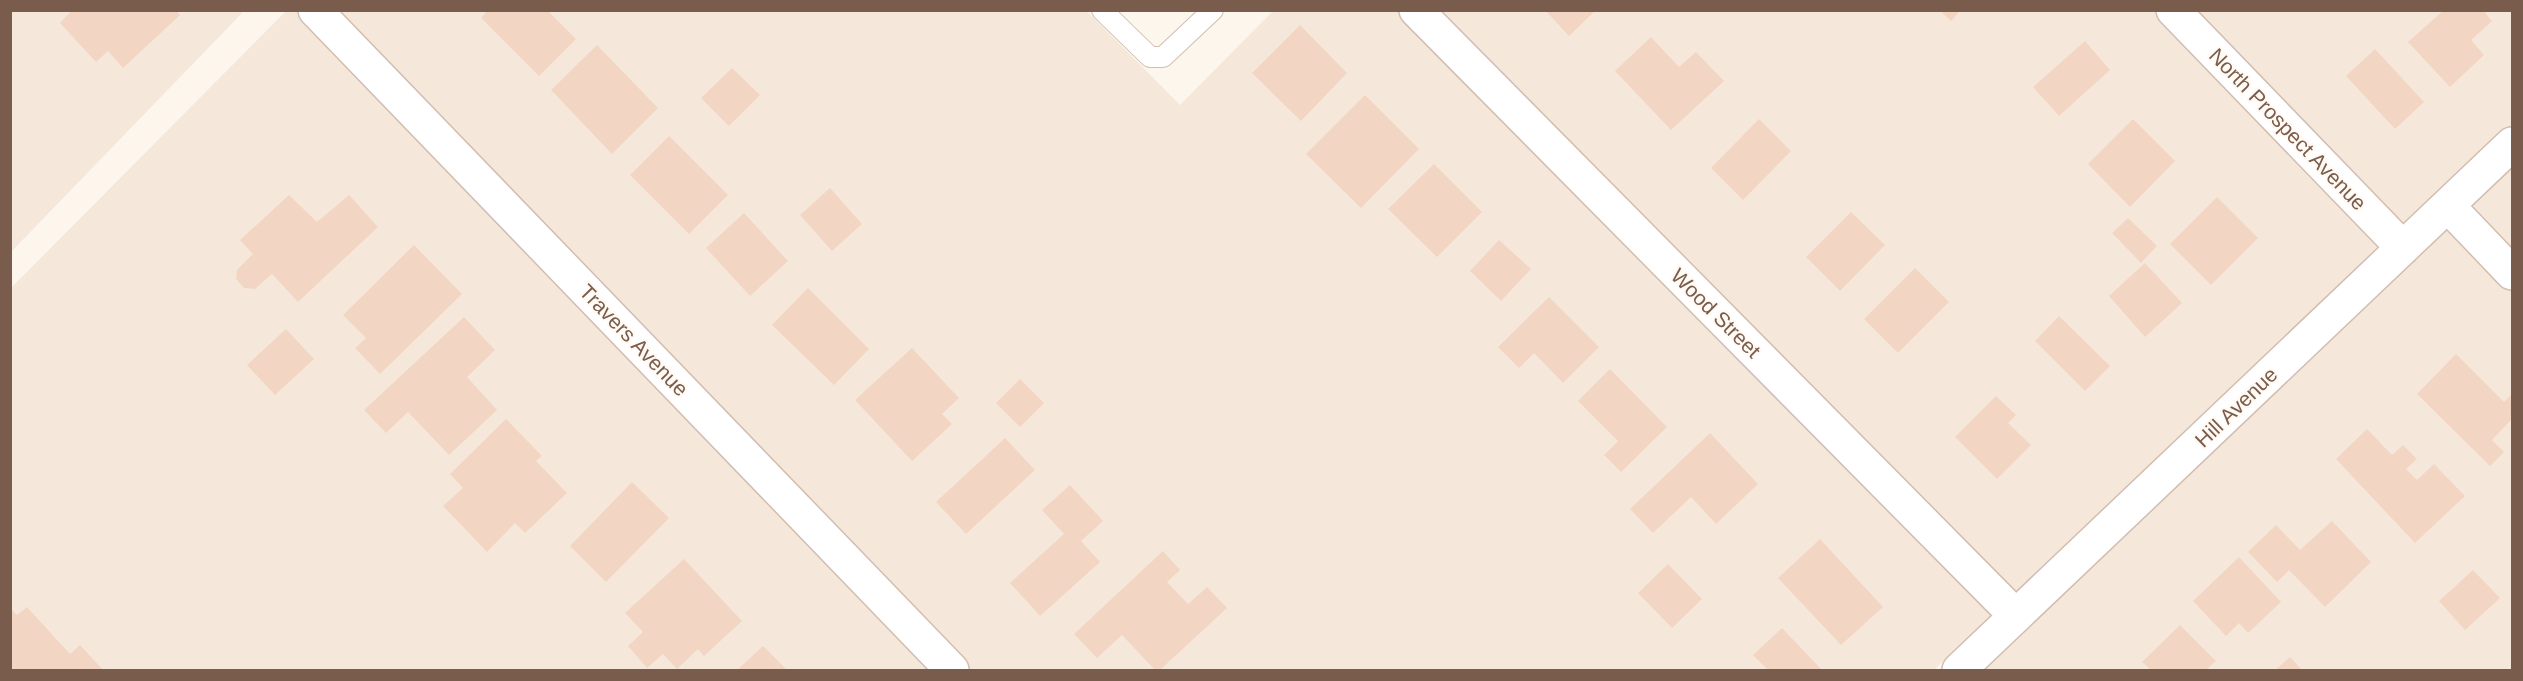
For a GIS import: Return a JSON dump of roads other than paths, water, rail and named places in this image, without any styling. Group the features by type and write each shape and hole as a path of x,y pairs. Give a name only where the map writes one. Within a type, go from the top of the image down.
{"street":[{"name":"Travers Avenue","path":"315,10 952,670"},
{"name":"Wood Street","path":"1416,10 2016,616"},
{"name":"North Prospect Avenue","path":"2174,10 2403,248"},
{"name":"Hill Avenue","path":"1959,670 2512,144"},
{"path":"2448,206 2512,273"}],"lane":[{"path":"1102,10 1150,57 1163,57 1213,10"}]}
